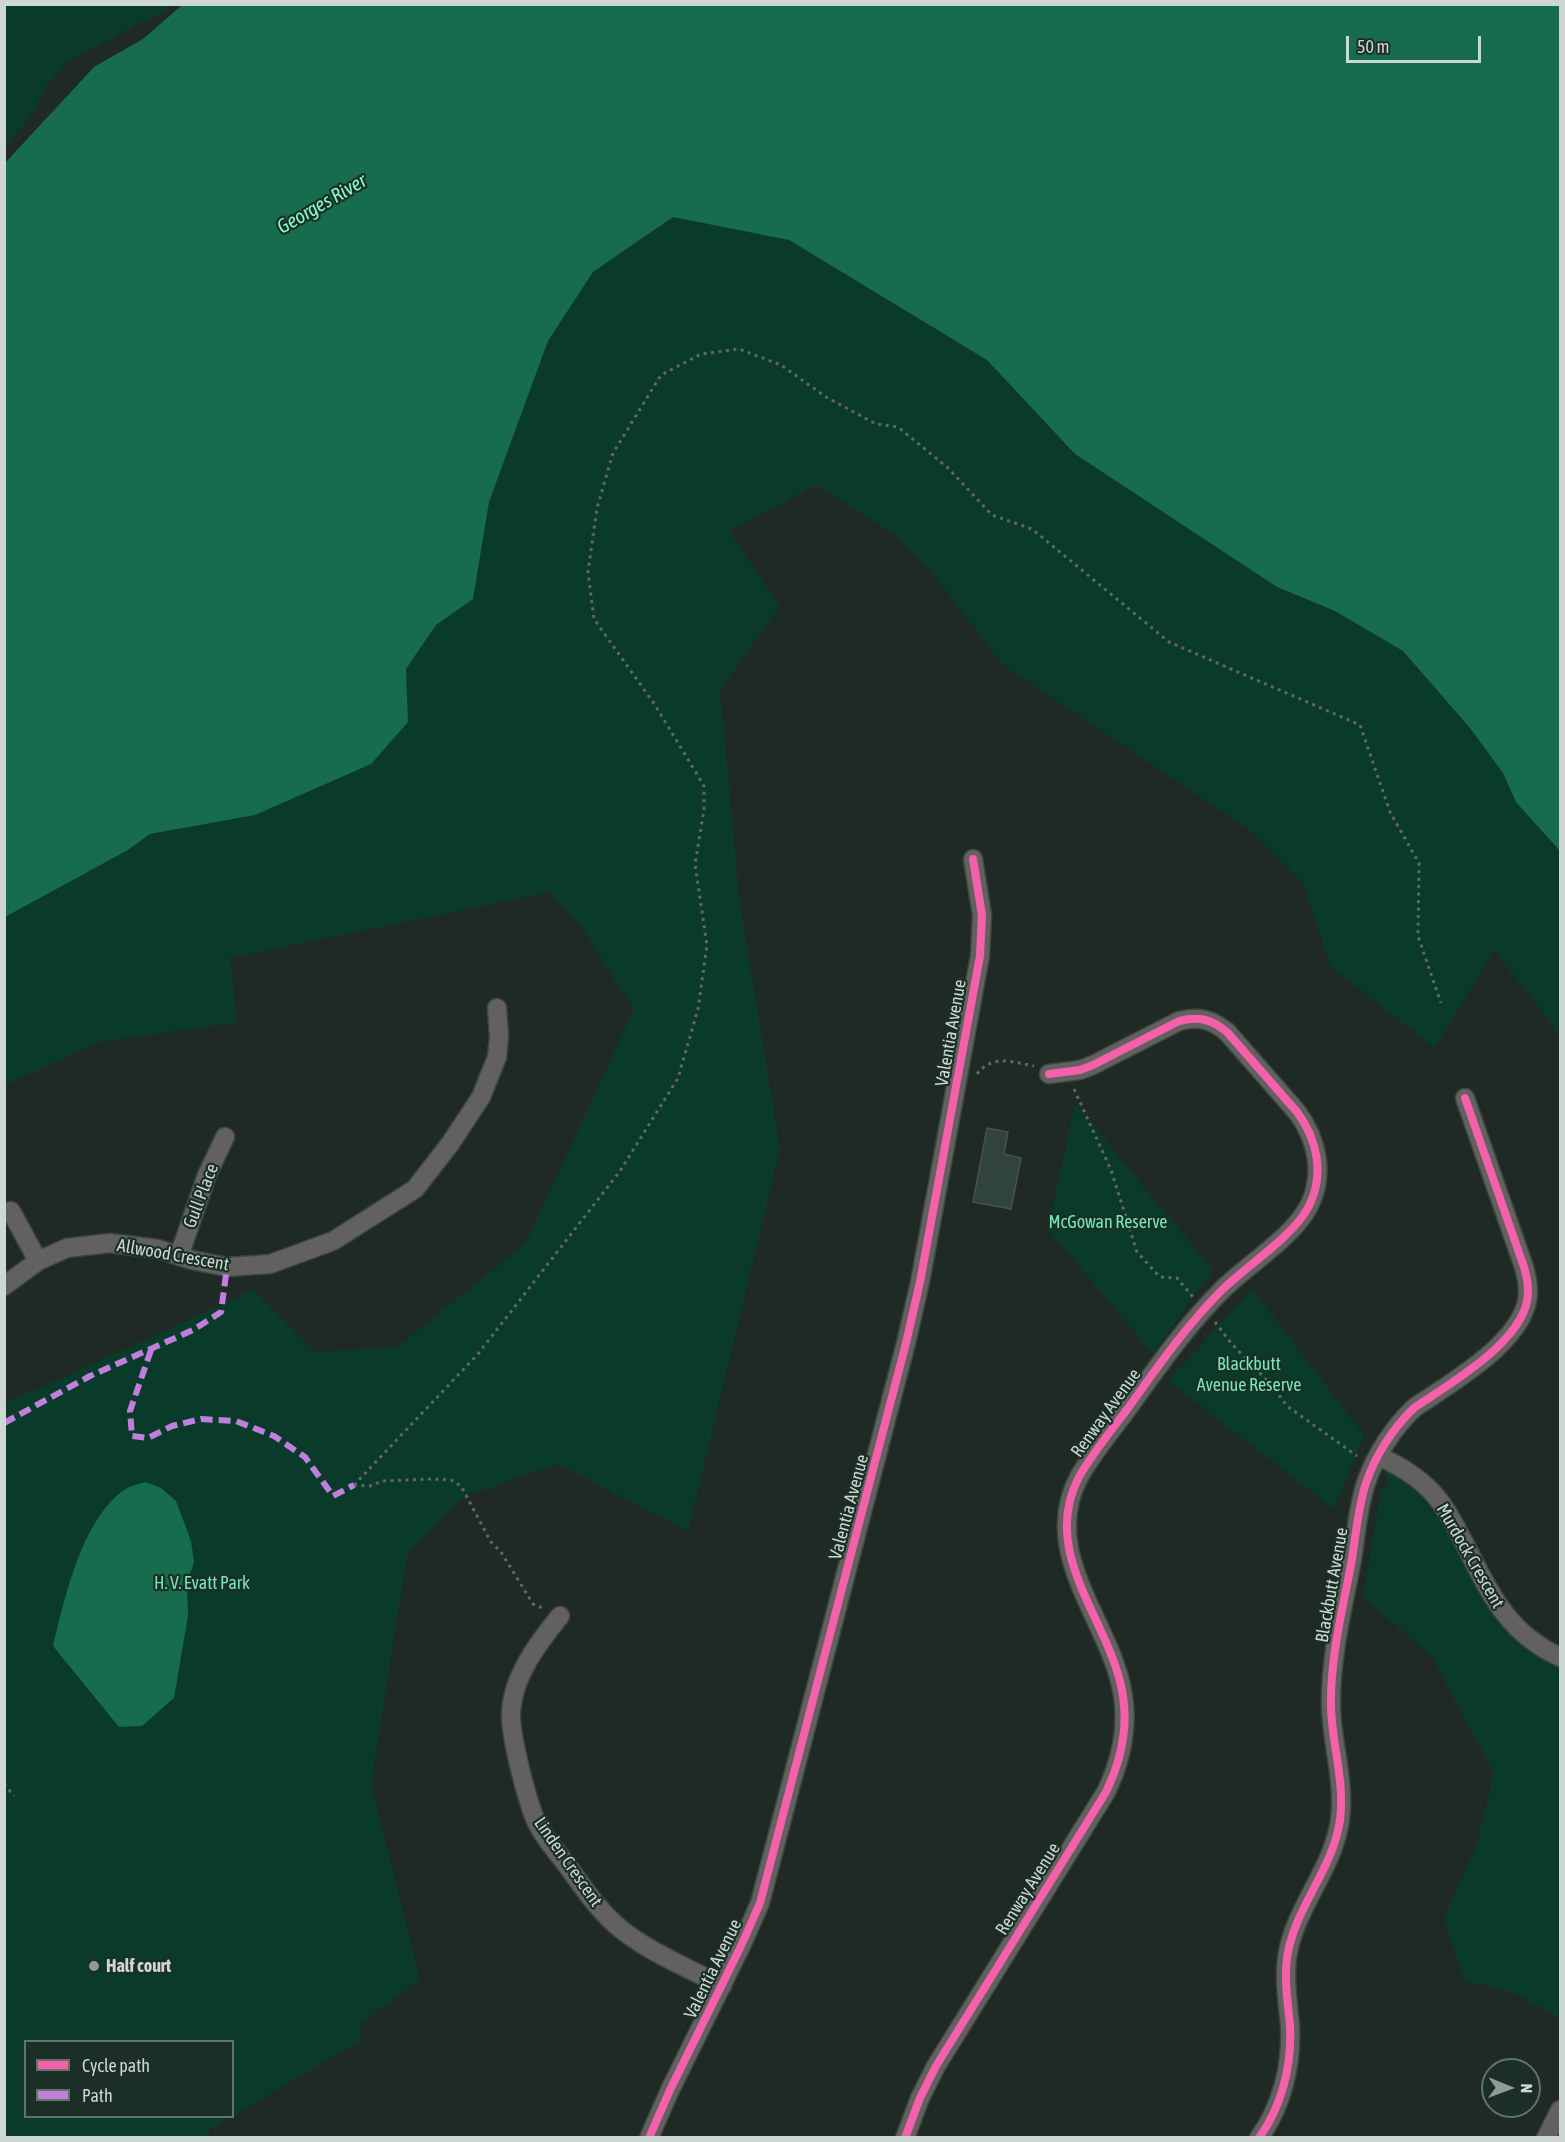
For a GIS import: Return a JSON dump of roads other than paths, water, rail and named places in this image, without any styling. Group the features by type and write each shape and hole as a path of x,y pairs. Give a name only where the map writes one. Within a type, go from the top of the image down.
{"street":[{"name":"Valentia Avenue","path":"650,2138 670,2090 753,1922 766,1883 912,1323 980,956 982,915 973,859"},
{"name":"Allwood Crescent","path":"4,1286 38,1261 67,1248 110,1243 158,1249 227,1267 270,1264 333,1241 415,1189 450,1144 481,1096 497,1057 499,1037 496,1008"},
{"name":"Renway Avenue","path":"905,2138 920,2098 936,2066 1093,1814 1114,1776 1123,1736 1124,1697 1114,1660 1078,1584 1068,1545 1069,1509 1079,1479 1089,1461 1179,1339 1204,1309 1225,1286 1300,1220 1310,1204 1318,1170 1314,1140 1306,1124 1227,1032 1204,1018 1179,1021 1080,1070 1048,1074"},
{"name":"Blackbutt Avenue","path":"1259,2138 1279,2099 1289,2065 1290,2027 1286,1977 1290,1943 1302,1912 1332,1851 1340,1820 1342,1789 1333,1726 1333,1670 1366,1484 1395,1428 1414,1408 1496,1349 1508,1337 1526,1305 1528,1292 1524,1267 1465,1098"},
{"name":"Gull Place","path":"179,1256 207,1175 225,1137"},
{"path":"11,1211 38,1261"},
{"name":"Murdock Crescent","path":"1376,1462 1410,1473 1434,1494 1452,1522 1489,1591 1511,1623 1536,1644 1560,1657"},
{"name":"Linden Crescent","path":"560,1616 541,1639 523,1671 511,1712 514,1739 530,1806 537,1824 595,1903 622,1930 722,1986"},
{"path":"1546,2138 1560,2110"}],"water":[{"name":"Georges River","path":"182,5 1560,5 1560,851 1516,802 1503,773 1470,728 1403,651 1335,611 1277,587 1075,454 987,360 789,240 673,217 593,272 548,341 489,502 473,599 436,625 406,669 408,722 371,764 255,815 150,834 128,850 5,917 5,163 94,67 143,39"},
{"path":"146,1482 161,1488 176,1501 191,1541 194,1562 187,1583 188,1616 174,1698 142,1726 119,1727 53,1646 69,1584 96,1521 124,1490"}],"place":[{"name":"Half court","path":"94,1966"}],"park label":[{"name":"McGowan Reserve","path":"1108,1222"},
{"name":"Blackbutt Avenue Reserve","path":"1249,1374"},
{"name":"H. V. Evatt Park","path":"202,1583"}]}
